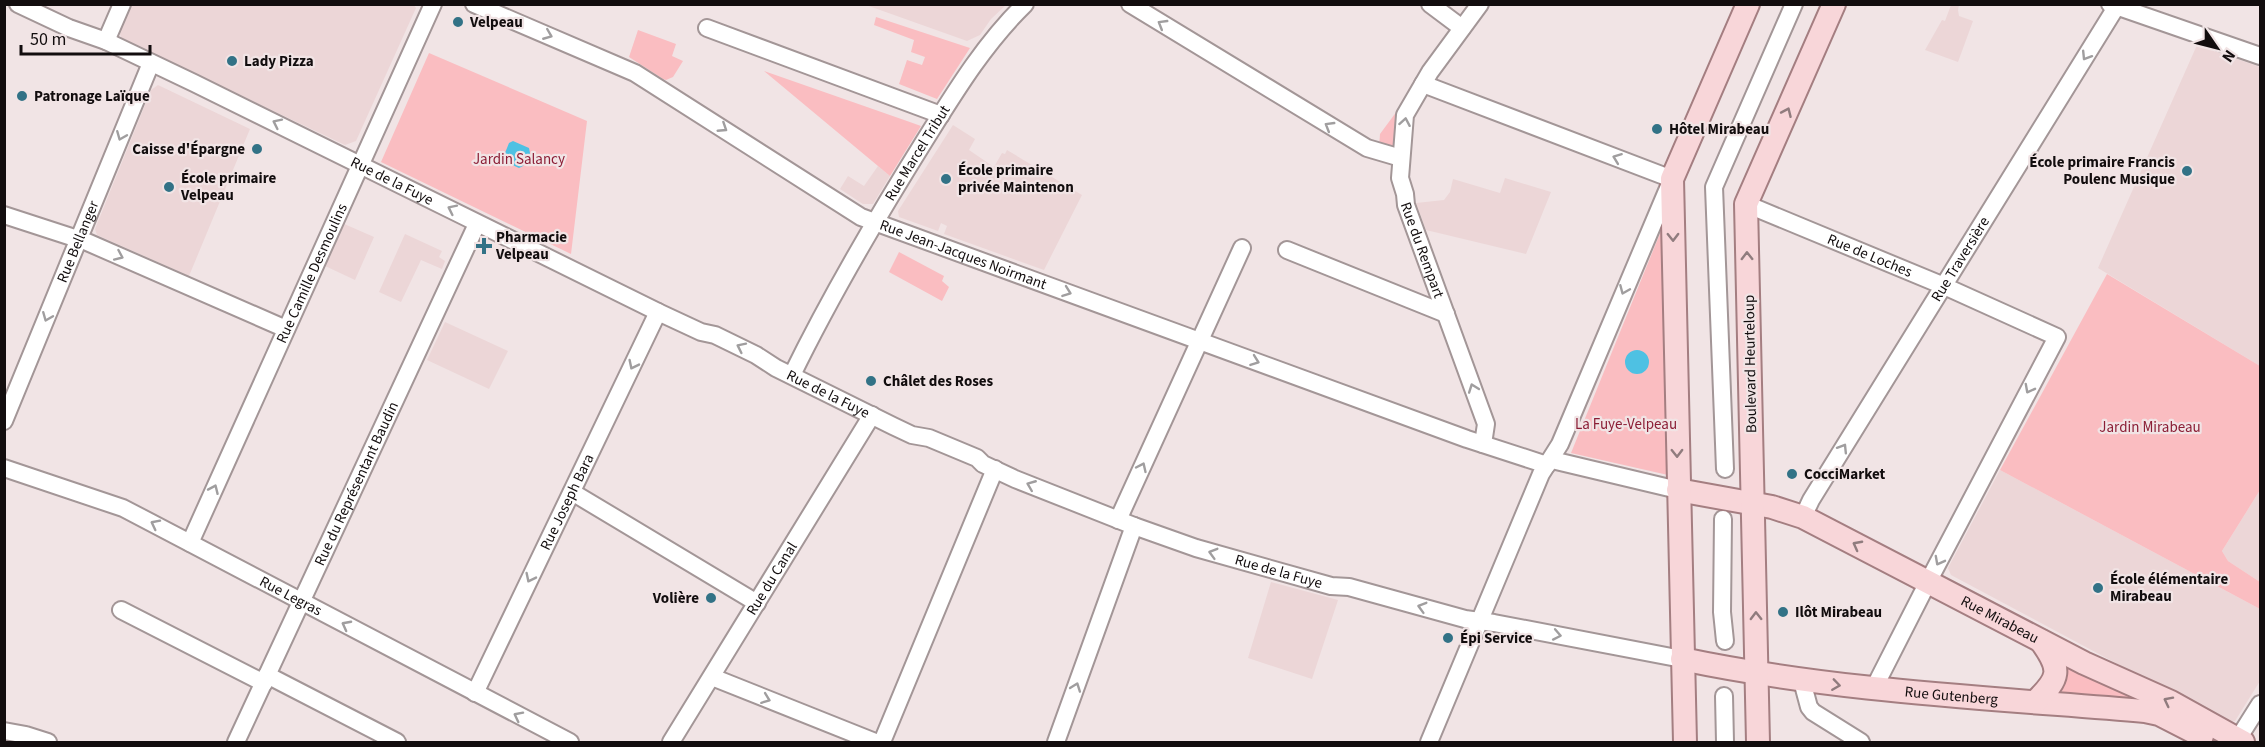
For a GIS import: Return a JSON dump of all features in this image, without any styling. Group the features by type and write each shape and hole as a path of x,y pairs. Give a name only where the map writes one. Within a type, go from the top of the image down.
{"main road":[{"path":"1685,742 1672,178 1748,4"},
{"name":"Boulevard Heurteloup","path":"1758,742 1746,204 1834,4"},
{"name":"Rue Mirabeau","path":"1678,490 1789,511 1803,517 2084,663 2171,702 2239,742"},
{"path":"2035,702 2054,682 2056,671 2052,657 2041,640"},
{"name":"Rue Gutenberg","path":"1682,659 1757,675 1873,690 2145,711 2158,714 2215,742"}],"street":[{"name":"Rue de la Fuye","path":"18,4 69,28 106,41 469,217 477,224 658,312 701,332 715,334 912,435 929,438 976,458 983,464 1118,520 1196,548 1331,586 1349,587 1465,619 1682,659"},
{"path":"106,41 122,4"},
{"name":"Rue Camille Desmoulins","path":"190,543 433,4"},
{"name":"Rue Jean-Jacques Noirmant","path":"474,4 635,73 861,217 1483,444"},
{"name":"Rue Marcel Tribut","path":"792,375 874,222 941,115 983,50 1025,4"},
{"path":"1130,4 1367,148 1401,158"},
{"path":"1430,4 1462,28"},
{"name":"Rue du Rempart","path":"1480,4 1423,84 1405,115 1400,178 1406,205 1486,424 1483,444"},
{"name":"Boulevard Heurteloup","path":"1725,469 1714,187 1794,4"},
{"path":"2115,5 2260,56"},
{"name":"Rue Traversière","path":"1803,517 1811,500 2115,5"},
{"path":"706,28 941,115"},
{"name":"Rue Bellanger","path":"4,422 151,63"},
{"path":"1423,84 1672,178 1479,621 1429,742"},
{"name":"Rue de Loches","path":"1746,204 1944,286 2057,337 1928,582"},
{"path":"4,215 79,240 286,329"},
{"name":"Rue du Représentant Baudin","path":"236,742 477,224"},
{"path":"1118,520 1242,248"},
{"path":"1287,250 1446,314"},
{"name":"Rue Joseph Bara","path":"475,693 658,312"},
{"name":"Rue du Canal","path":"671,742 872,416"},
{"path":"1483,444 1549,462 1678,490"},
{"name":"Rue Legras","path":"4,468 112,503 570,742"},
{"path":"882,742 995,469"},
{"path":"572,492 757,603"},
{"path":"1723,519 1722,612 1725,640"},
{"path":"1056,742 1134,526"},
{"path":"1873,690 1928,582"},
{"path":"121,610 397,742"},
{"path":"712,677 875,742"},
{"path":"1802,681 1809,707 1813,712 1861,742"},
{"path":"1724,696 1725,742"},
{"path":"2239,742 2260,704"},
{"path":"8,736 26,735 48,742"}],"shaded area":[{"path":"413,4 416,8 356,141 345,145 122,39 119,32 131,5"},
{"path":"866,5 1006,5 991,19 980,35 967,41"},
{"path":"1951,5 1959,5 1959,16 1973,21 1958,62 1925,50 1942,20 1945,21"},
{"name":"École primaire Francis Poulenc Musique","path":"2197,45 2260,67 2260,366 2098,268"},
{"name":"École primaire Velpeau","path":"158,85 250,129 189,276 97,235 95,229 151,90"},
{"path":"953,125 975,139 969,150 994,167 1002,153 1005,154 1007,150 1082,195 1044,270 944,234 947,226 941,223 938,231 899,217 898,211"},
{"path":"878,166 890,176 873,204 863,204 840,189 848,176 864,186"},
{"path":"1505,178 1551,192 1526,254 1426,230 1416,203 1444,200 1450,192 1453,179 1500,193"},
{"path":"342,223 374,237 355,280 323,265"},
{"path":"405,234 442,251 439,257 445,261 442,269 421,260 401,302 379,292"},
{"path":"445,322 508,351 489,389 427,360"},
{"name":"École élémentaire Mirabeau","path":"2000,470 2260,609 2260,681 2235,721 2228,723 1951,575 1948,568"},
{"path":"2260,490 2260,582 2228,561 2222,551"},
{"path":"1271,582 1338,600 1312,679 1248,658"}],"green space":[{"path":"876,17 970,48 937,99 899,84 907,60 922,65 925,57 911,52 914,40 874,25"},
{"path":"638,30 676,44 672,56 683,61 673,77 663,79 629,57"},
{"name":"Jardin Salancy","path":"429,53 587,121 571,254 381,162"},
{"path":"764,71 907,121 921,126 890,176"},
{"path":"1397,111 1401,115 1397,145 1393,149 1379,148 1380,134"},
{"name":"La Fuye-Velpeau","path":"1661,231 1668,475 1571,453"},
{"path":"899,252 944,276 942,281 949,287 942,301 889,272"},
{"name":"Jardin Mirabeau","path":"2107,274 2260,366 2260,490 2222,551 2228,561 2260,582 2260,609 2000,470"},
{"path":"2062,662 2152,705 2061,693 2065,678"}],"water":[{"path":"513,141 529,148 530,153 523,166 519,168 506,162 503,158 509,143"},
{"path":"1637,350 1642,351 1648,357 1648,367 1642,373 1637,374 1632,373 1626,367 1625,362 1626,357 1632,351"}],"place":[{"name":"Velpeau","path":"458,22"},
{"name":"Lady Pizza","path":"232,61"},
{"name":"Patronage Laïque","path":"22,96"},
{"name":"Hôtel Mirabeau","path":"1657,129"},
{"name":"Caisse d'Épargne","path":"257,149"},
{"name":"École primaire Francis Poulenc Musique","path":"2187,171"},
{"name":"École primaire privée Maintenon","path":"946,179"},
{"name":"École primaire Velpeau","path":"169,187"},
{"name":"Pharmacie Velpeau","path":"484,246"},
{"name":"Châlet des Roses","path":"871,381"},
{"name":"CocciMarket","path":"1792,474"},
{"name":"École élémentaire Mirabeau","path":"2098,588"},
{"name":"Volière","path":"711,598"},
{"name":"Ilôt Mirabeau","path":"1783,612"},
{"name":"Épi Service","path":"1448,638"}]}
